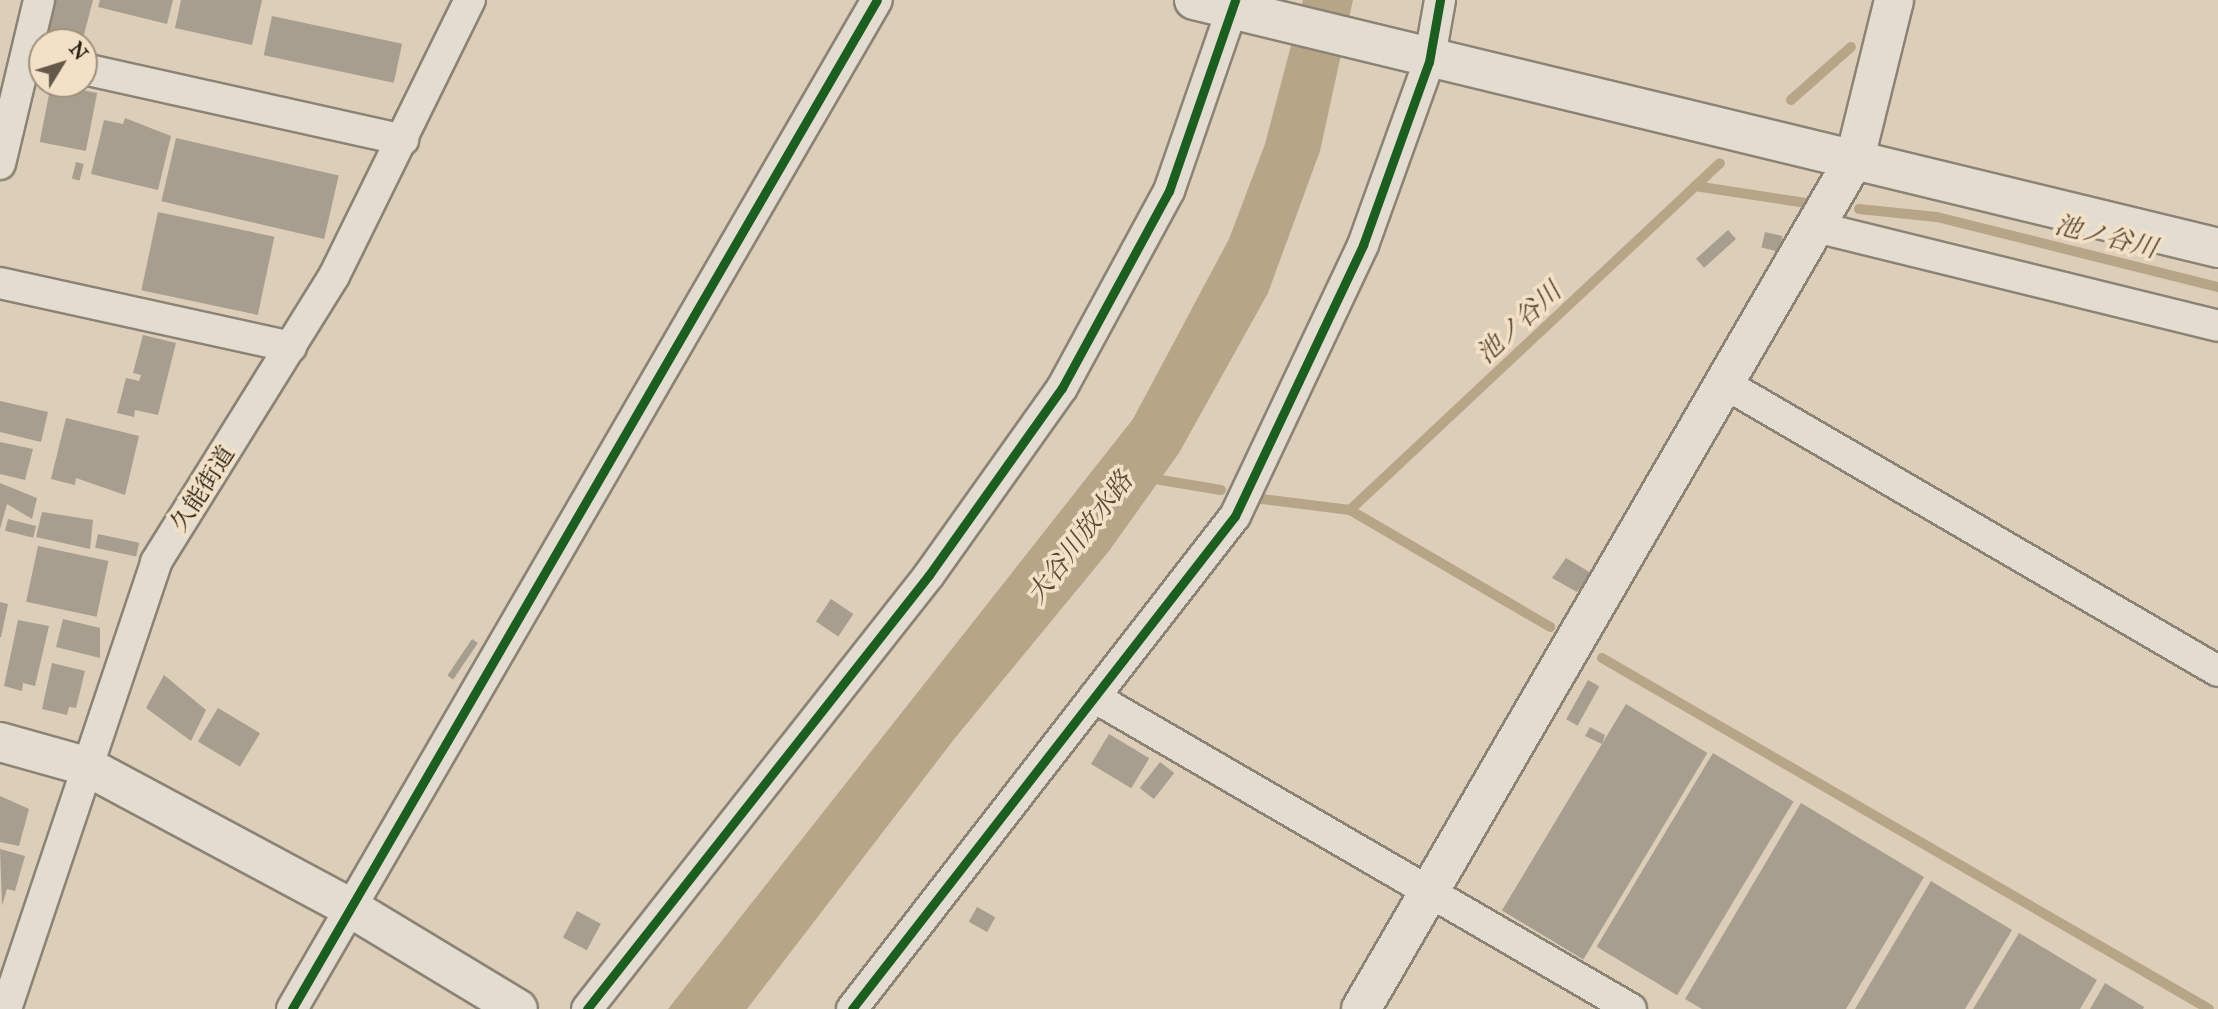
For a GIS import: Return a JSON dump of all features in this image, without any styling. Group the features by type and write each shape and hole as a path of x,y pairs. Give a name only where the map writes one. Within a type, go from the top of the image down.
{"street":[{"path":"37,28 40,0"},
{"name":"久能街道","path":"6,1009 156,562 290,347 403,140 470,0"},
{"path":"292,1009 877,0"},
{"path":"1194,0 1239,7 1429,62 1855,158 2218,248"},
{"path":"852,1009 1235,516 1363,245 1429,62 1440,0"},
{"path":"1361,1009 1727,385 1855,158 1894,0"},
{"path":"587,1009 929,576 1062,388 1169,191 1239,7"},
{"path":"98,72 403,140"},
{"path":"0,164 28,77"},
{"path":"1816,227 2218,326"},
{"path":"0,283 290,347"},
{"path":"1727,385 2218,671"},
{"path":"1094,697 1631,1009"},
{"path":"0,743 86,766 351,908 518,1009"}],"water":[{"name":"大谷川放水路","path":"1303,0 1353,0 1320,151 1268,293 1179,453 1109,551 955,738 747,1009 668,1009 1133,419 1229,239 1265,144"}],"building":[{"path":"55,0 93,0 86,28 46,28"},
{"path":"100,0 173,0 167,24 98,7"},
{"path":"181,0 262,0 252,45 175,28"},
{"path":"272,16 402,44 394,83 264,55"},
{"path":"48,98 96,98 86,151 40,142"},
{"path":"125,118 171,136 158,190 91,174 104,120 123,124"},
{"path":"176,138 339,176 324,239 161,201"},
{"path":"76,162 84,164 80,180 72,178"},
{"path":"158,212 274,237 258,315 141,290"},
{"path":"1728,230 1736,239 1704,268 1696,259"},
{"path":"1765,232 1783,236 1779,252 1761,248"},
{"path":"143,335 176,343 158,415 135,410 134,417 117,413 126,378 139,381 141,375 133,373"},
{"path":"0,401 48,412 41,442 0,432"},
{"path":"66,418 139,436 125,495 76,478 75,485 51,479"},
{"path":"0,442 33,449 25,480 0,474"},
{"path":"0,483 37,498 32,519 7,504 0,529"},
{"path":"42,512 93,520 90,549 36,537"},
{"path":"8,519 36,526 33,538 5,531"},
{"path":"98,534 139,543 136,556 95,548"},
{"path":"38,546 108,561 97,617 26,602"},
{"path":"1566,558 1591,573 1577,592 1552,578"},
{"path":"831,599 853,614 838,636 816,621"},
{"path":"0,602 8,604 1,637 0,637"},
{"path":"63,619 100,628 100,658 56,647"},
{"path":"18,620 49,626 35,686 23,683 22,691 4,686"},
{"path":"472,639 478,643 453,679 447,675"},
{"path":"52,663 85,671 76,708 69,707 67,715 42,709"},
{"path":"164,675 206,710 191,741 146,708"},
{"path":"1588,680 1599,686 1578,726 1566,719"},
{"path":"1626,704 1707,753 1583,960 1502,911"},
{"path":"218,708 260,733 240,767 198,741"},
{"path":"1590,727 1605,735 1602,744 1585,736"},
{"path":"1109,734 1149,758 1131,788 1091,764"},
{"path":"1713,753 1794,801 1677,995 1597,947"},
{"path":"1160,762 1174,773 1154,799 1140,788"},
{"path":"0,796 29,809 19,846 0,842"},
{"path":"1801,803 1924,877 1846,1009 1702,1009 1685,999"},
{"path":"0,849 25,856 15,891 7,889 2,906"},
{"path":"1931,881 2012,930 1965,1009 1855,1009"},
{"path":"977,907 995,917 987,932 969,922"},
{"path":"577,911 601,924 587,950 563,937"},
{"path":"2019,933 2097,980 2080,1009 1973,1009"},
{"path":"2105,983 2144,1007 2143,1009 2090,1009"}],"waterway":[{"path":"1791,100 1851,47"},
{"name":"池ノ谷川","path":"1350,510 1720,163"},
{"name":"池ノ谷川","path":"1695,186 1819,205"},
{"name":"池ノ谷川","path":"1859,209 1937,217 2218,287"},
{"name":"池ノ谷川","path":"1149,478 1221,490"},
{"path":"1254,498 1350,510 1550,627"},
{"path":"1602,658 2209,1009"}],"cycle path":[{"path":"292,1009 877,0"},
{"path":"587,1009 929,575 1062,388 1169,191 1235,0"},
{"path":"852,1009 1235,516 1363,245 1429,62 1440,0"}]}
